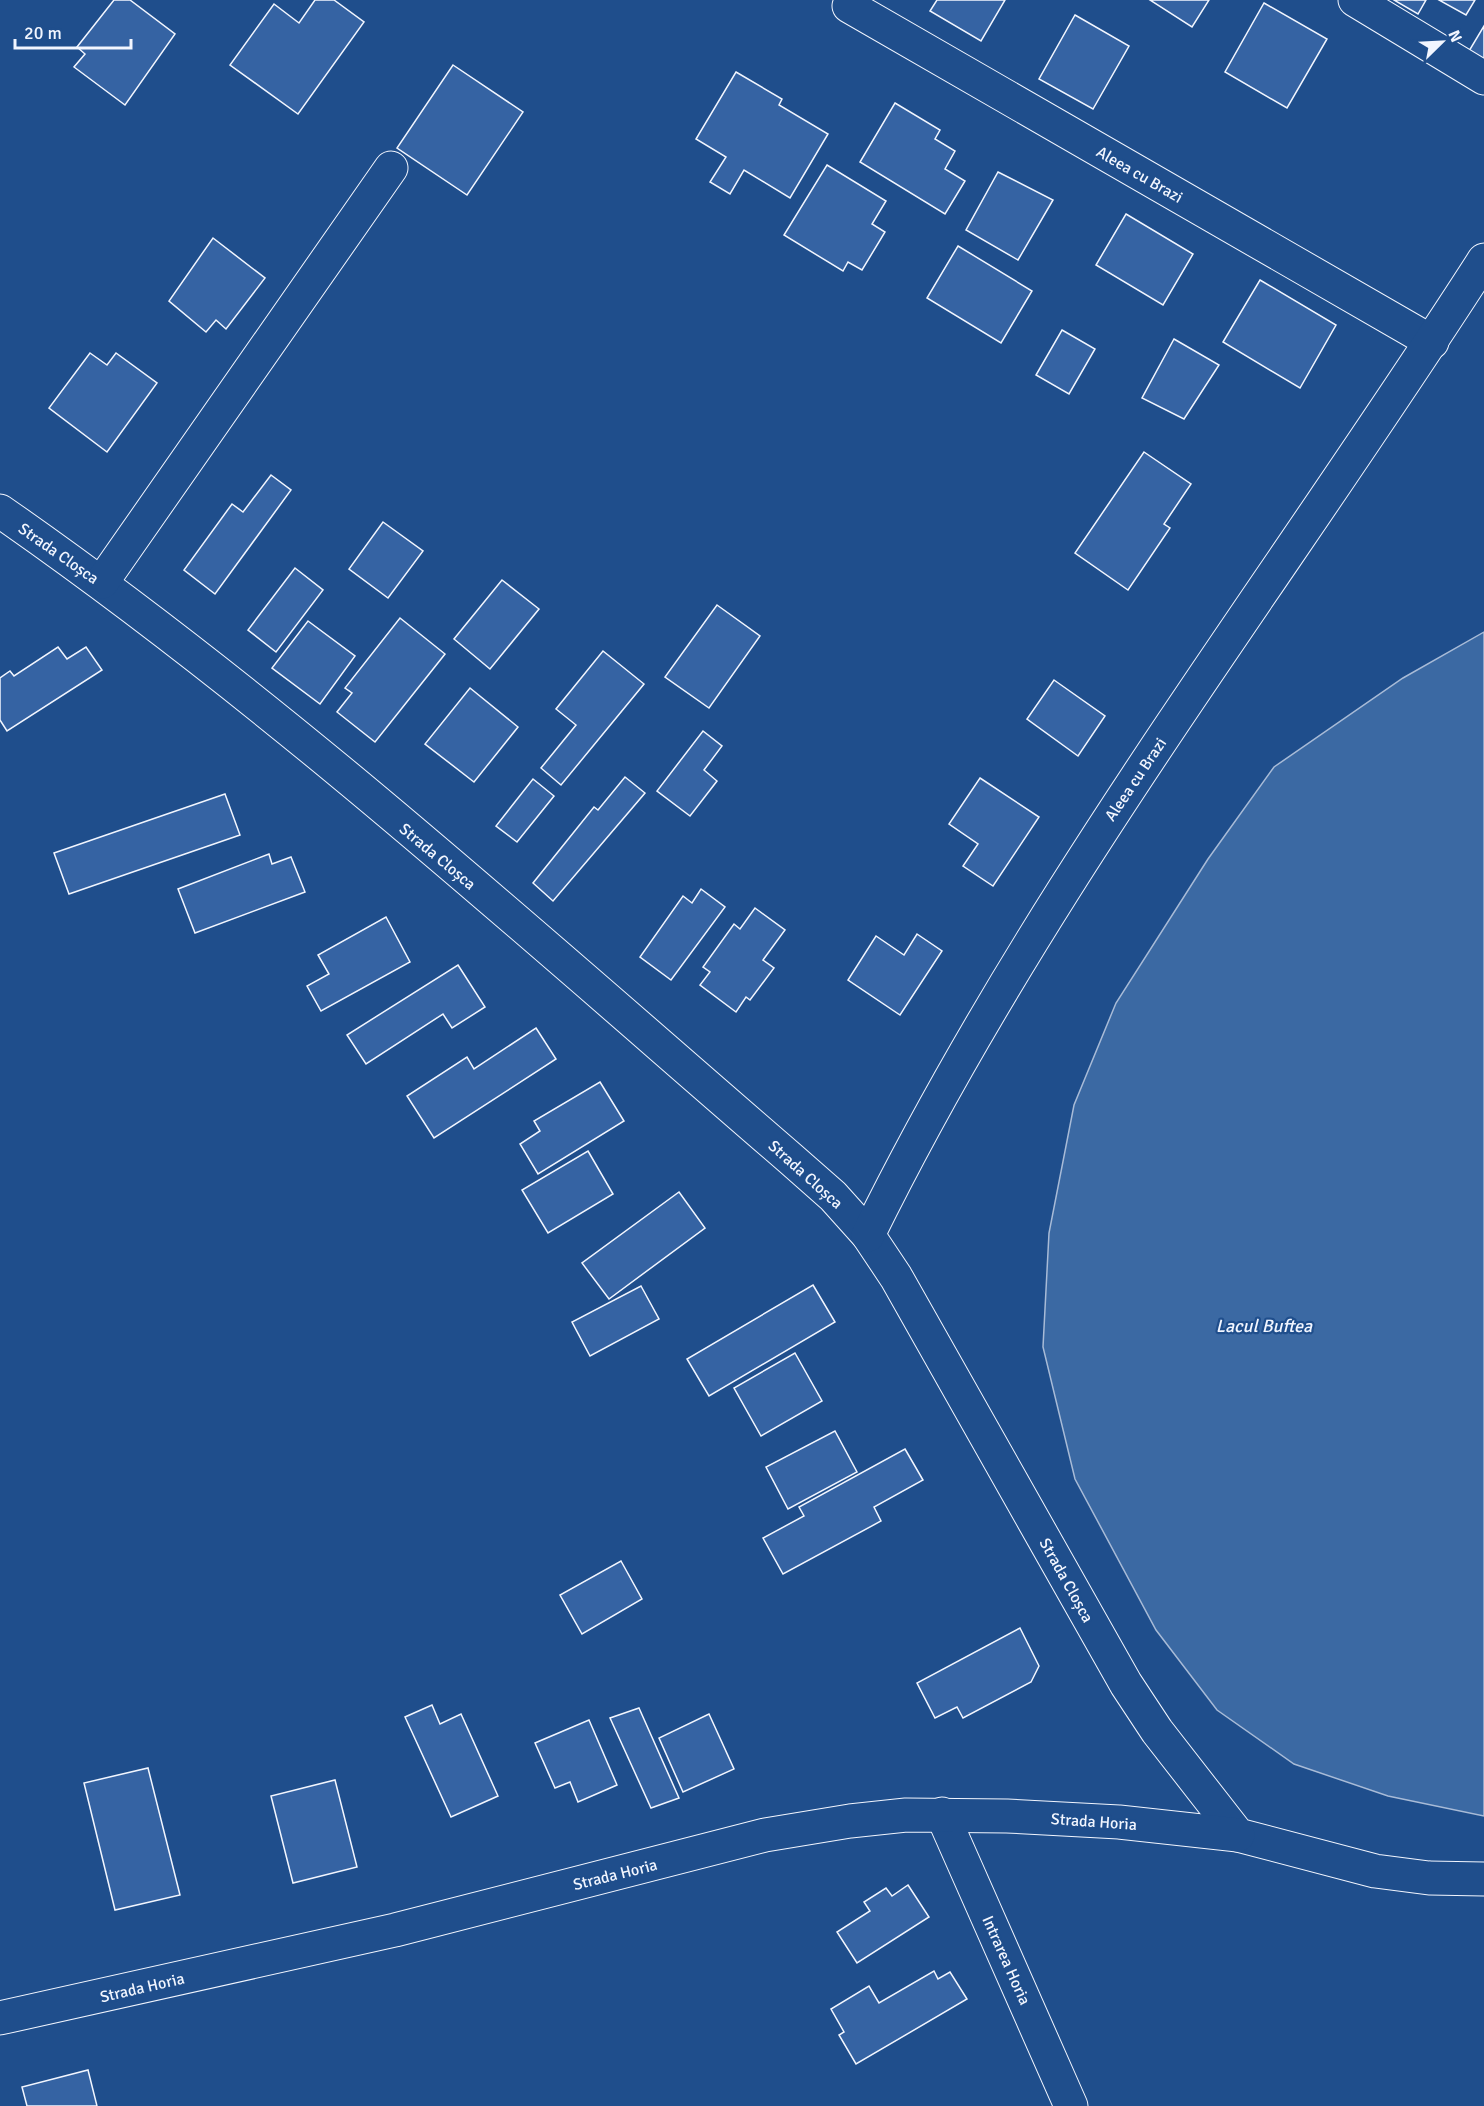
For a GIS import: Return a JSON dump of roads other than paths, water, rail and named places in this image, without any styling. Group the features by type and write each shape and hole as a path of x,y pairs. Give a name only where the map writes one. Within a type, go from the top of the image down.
{"street":[{"path":"1354,0 1484,78"},
{"name":"Aleea cu Brazi","path":"849,6 1432,342"},
{"path":"102,582 391,168"},
{"name":"Aleea cu Brazi","path":"868,1234 900,1169 951,1077 1106,822 1432,342 1484,260"},
{"name":"Strada Cloșca","path":"0,512 102,582 252,701 461,875 791,1159 868,1234 896,1277 1126,1684 1156,1731 1238,1834"},
{"name":"Strada Horia","path":"0,2018 395,1930 765,1835 850,1821 942,1814 1119,1822 1238,1834"},
{"name":"Intrarea Horia","path":"942,1814 1071,2106"},
{"path":"1238,1834 1375,1870 1428,1878 1484,1879"}],"water":[{"name":"Lacul Buftea","path":"1484,632 1484,1816 1388,1796 1294,1764 1217,1710 1156,1630 1075,1479 1043,1347 1049,1233 1074,1105 1116,1003 1208,859 1274,767 1403,678"}]}
